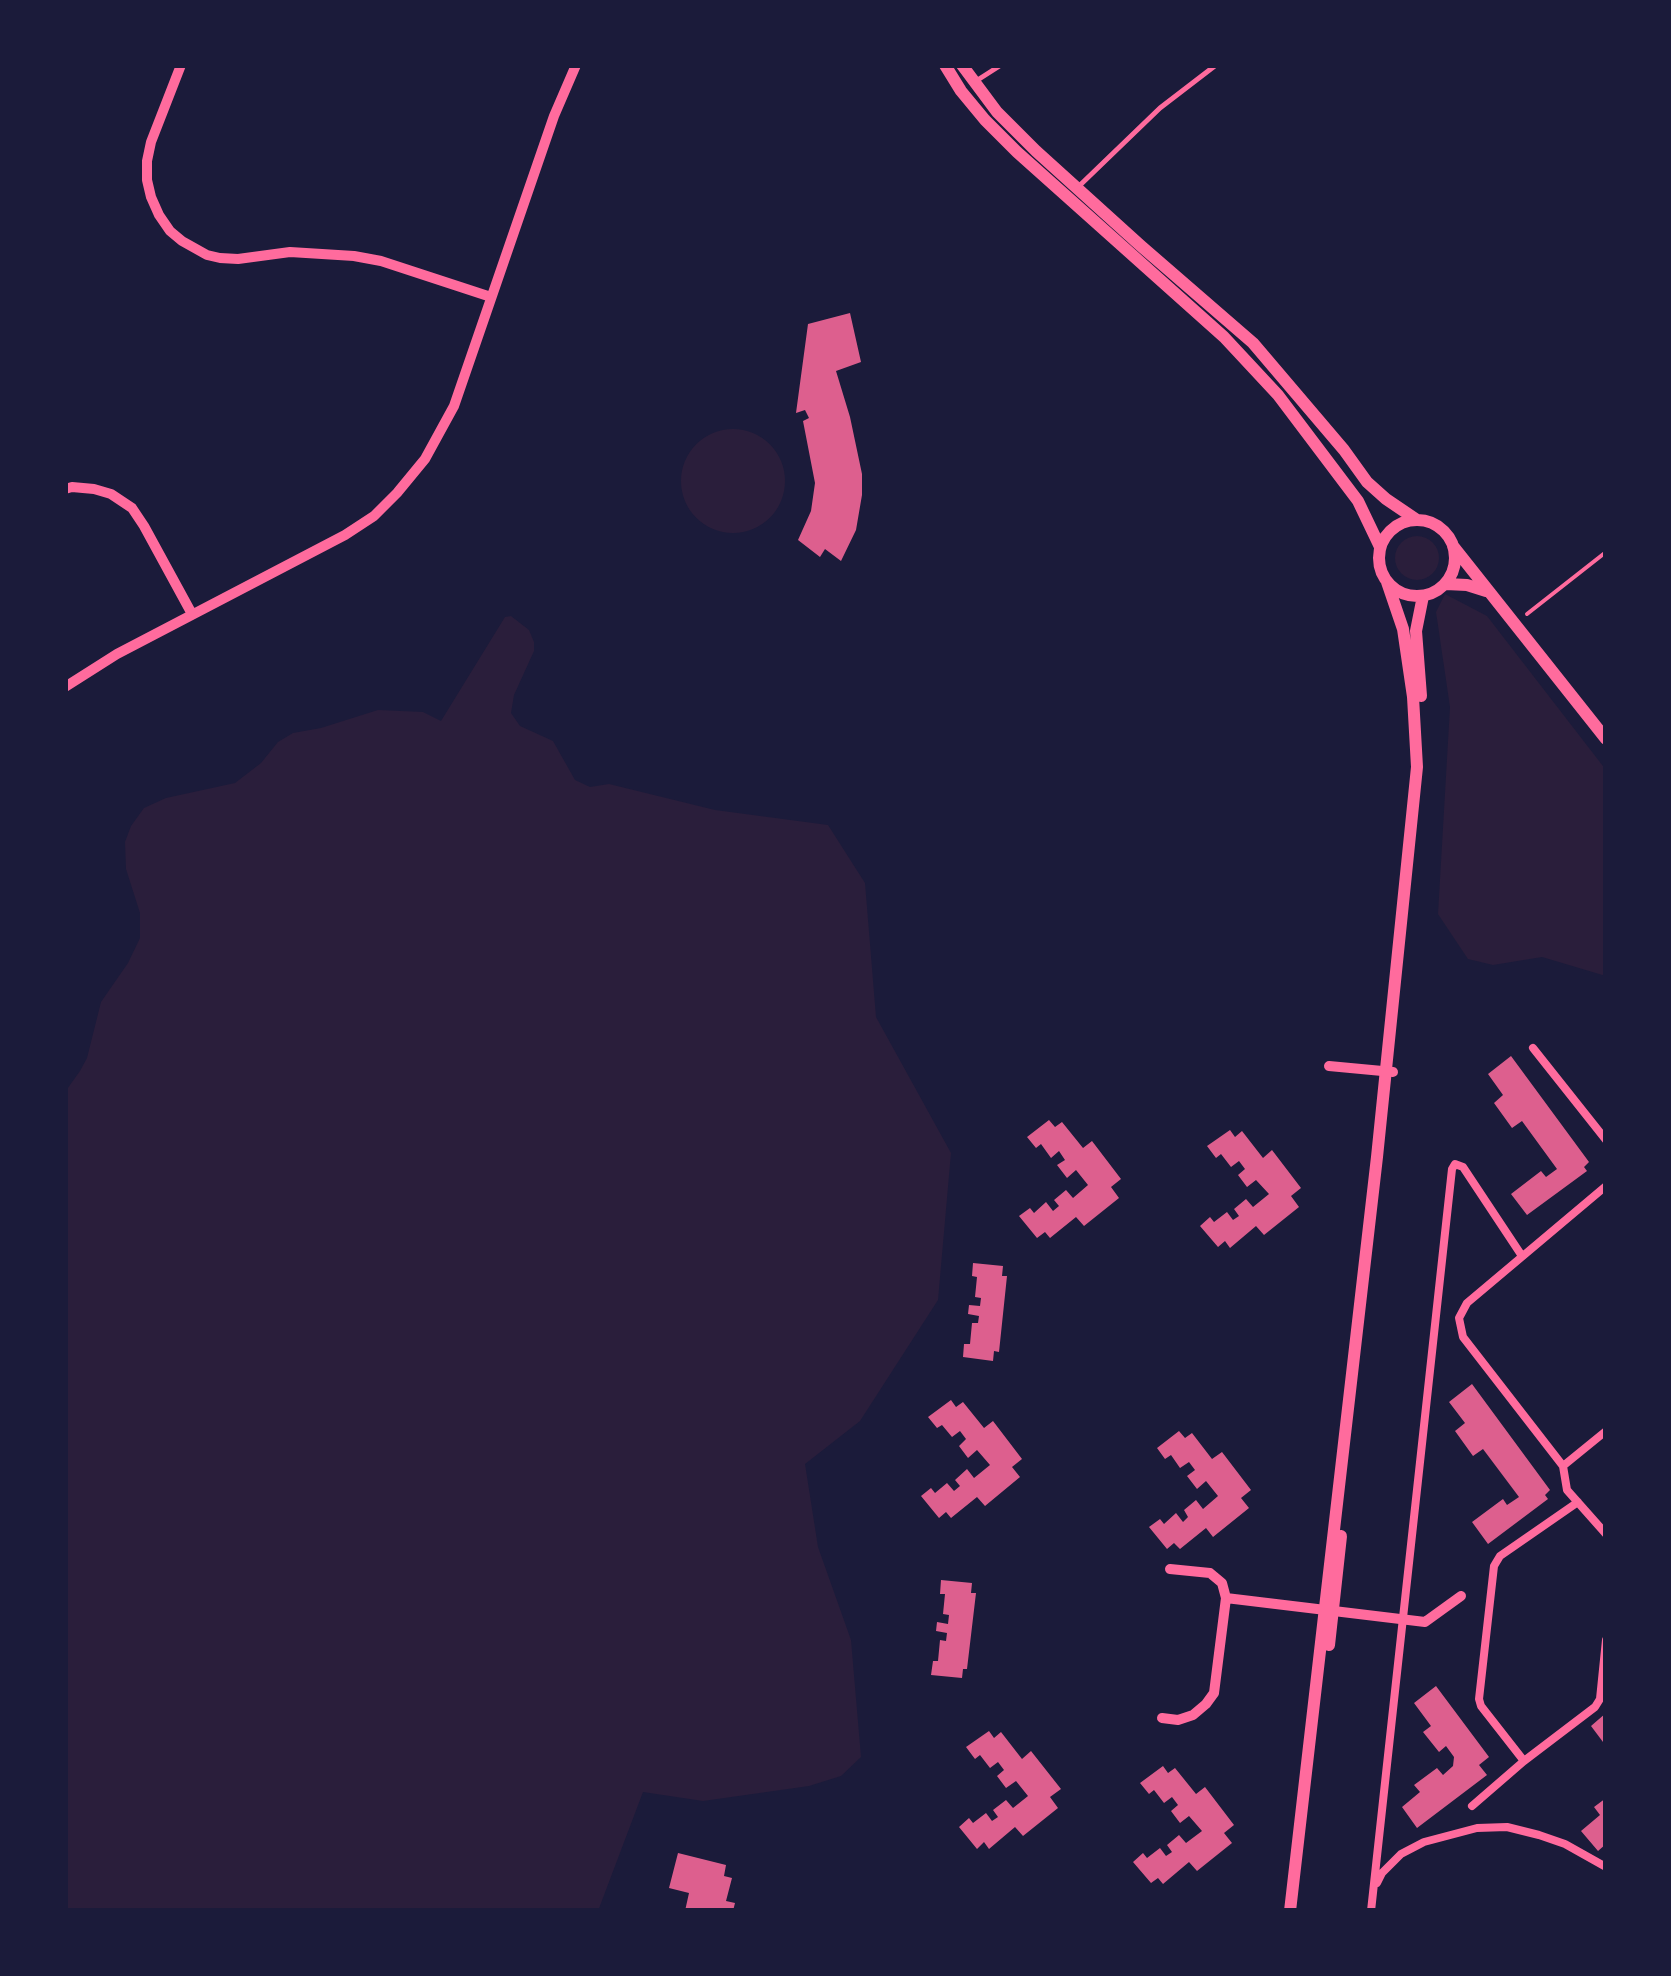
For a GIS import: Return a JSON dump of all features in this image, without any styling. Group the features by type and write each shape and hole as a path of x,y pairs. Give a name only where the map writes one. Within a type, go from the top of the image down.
{"street":[{"path":"181,65 152,142 147,180 159,216 182,241 220,258 290,252 354,256 492,296"},
{"path":"65,687 118,654 345,535 374,516 425,459 454,406 554,116 576,65"},
{"path":"944,65 997,112 1073,194 1278,394 1358,502 1380,547 1381,571 1403,629 1413,697 1417,767 1390,1072"},
{"path":"962,65 968,87"},
{"path":"1073,194 1252,342 1367,482 1416,520"},
{"path":"65,488 111,494 132,508 192,614"},
{"path":"1380,547 1394,528 1405,522 1416,520 1439,527 1606,739"},
{"path":"1387,582 1410,596 1435,592 1453,572 1453,546"},
{"path":"1446,584 1467,584 1486,590"},
{"path":"1290,1911 1424,768 1416,631 1423,596"},
{"path":"1533,1048 1602,1127 1606,1140"},
{"path":"1330,1066 1390,1072"},
{"path":"1372,1911 1455,1164 1463,1167 1522,1256"},
{"path":"1606,1186 1467,1302 1459,1318 1463,1338 1563,1466 1567,1490 1606,1534"},
{"path":"1563,1466 1606,1432"},
{"path":"1524,1761 1479,1699 1494,1566 1500,1556 1578,1502"},
{"path":"1162,1718 1178,1720 1192,1715 1214,1692 1226,1598 1222,1583 1210,1573 1170,1568"},
{"path":"1226,1598 1425,1622 1461,1596"},
{"path":"1298,1911 1328,1610"},
{"path":"1472,1806 1594,1707 1600,1699 1606,1640"},
{"path":"1379,1911 1374,1889 1382,1873 1401,1854 1424,1842 1477,1828 1507,1828 1539,1835 1565,1844 1606,1868"}],"lane":[{"path":"968,87 1001,65"},
{"path":"1073,194 1160,108 1216,65"}],"path":[{"path":"1515,624 1606,552"}],"shaded area":[{"path":"733,429 753,433 770,444 781,461 785,481 781,501 770,518 753,529 733,533 713,529 696,518 685,501 681,481 685,461 696,444 713,433"},
{"path":"1417,536 1433,542 1439,558 1433,574 1417,580 1401,574 1395,558 1401,542"},
{"path":"1445,594 1487,616 1606,770 1606,976 1542,957 1493,965 1468,959 1438,914 1450,707 1436,612"},
{"path":"511,616 529,630 534,651 514,695 511,713 520,726 553,741 575,780 590,787 609,784 715,810 828,825 865,883 876,1017 951,1153 938,1300 860,1421 805,1464 818,1547 851,1640 861,1757 841,1776 809,1786 703,1801 643,1792 598,1911 65,1911 65,1092 87,1058 101,1002 140,938 140,913 126,869 125,842 144,808 166,798 235,783 293,733 378,710 423,712 441,721 505,617"}],"building":[{"path":"850,313 861,362 836,371 862,474 862,495 856,530 841,561 825,549 820,557 798,540 811,511 815,483 803,421 809,418 805,410 796,413 808,324"},
{"path":"1511,1056 1589,1162 1584,1167 1587,1171 1527,1215 1511,1194 1541,1171 1546,1177 1557,1169 1522,1121 1512,1128 1494,1103 1503,1095 1488,1074"},
{"path":"1049,1120 1055,1127 1062,1122 1083,1148 1092,1141 1121,1179 1111,1187 1119,1198 1084,1226 1076,1217 1050,1238 1045,1232 1037,1238 1019,1216 1030,1208 1034,1213 1046,1202 1053,1211 1059,1206 1054,1200 1066,1190 1073,1198 1088,1185 1076,1170 1067,1178 1057,1165 1065,1160 1059,1151 1051,1158 1041,1144 1036,1148 1027,1137"},
{"path":"1230,1130 1235,1137 1242,1131 1263,1158 1272,1150 1301,1188 1291,1196 1299,1207 1264,1235 1256,1226 1230,1248 1225,1241 1218,1247 1200,1226 1210,1217 1214,1222 1227,1212 1233,1220 1239,1216 1234,1209 1246,1199 1253,1207 1269,1194 1256,1180 1247,1187 1238,1175 1245,1169 1239,1161 1231,1167 1221,1154 1216,1158 1207,1146"},
{"path":"973,1263 1003,1266 1002,1276 1007,1276 999,1352 994,1351 993,1361 963,1357 964,1344 970,1344 972,1323 978,1323 979,1316 968,1314 969,1305 980,1306 981,1298 975,1297 977,1277 972,1276"},
{"path":"1472,1384 1550,1490 1545,1495 1548,1499 1488,1544 1472,1522 1503,1499 1507,1505 1519,1497 1483,1449 1473,1456 1455,1431 1465,1423 1449,1402"},
{"path":"951,1400 956,1407 963,1402 984,1428 993,1421 1022,1459 1012,1467 1020,1477 985,1506 977,1497 951,1518 946,1512 939,1518 921,1496 931,1488 935,1493 947,1483 954,1491 960,1486 955,1480 967,1469 974,1478 990,1465 977,1450 968,1458 959,1446 966,1439 960,1431 952,1437 928,1417"},
{"path":"1179,1431 1185,1438 1192,1433 1212,1459 1222,1452 1251,1490 1241,1498 1249,1508 1213,1537 1206,1528 1180,1549 1174,1543 1167,1549 1149,1527 1160,1519 1164,1524 1176,1513 1183,1522 1188,1517 1184,1510 1196,1500 1203,1509 1218,1496 1206,1481 1197,1489 1187,1476 1195,1470 1189,1462 1180,1468 1171,1455 1165,1459 1157,1448"},
{"path":"941,1580 972,1583 971,1593 976,1593 967,1669 963,1669 962,1678 931,1675 933,1661 938,1661 940,1640 946,1641 947,1633 936,1631 937,1622 948,1624 949,1615 943,1614 945,1594 940,1594"},
{"path":"1436,1686 1489,1757 1479,1765 1487,1775 1417,1828 1402,1807 1420,1792 1414,1785 1437,1768 1443,1775 1453,1766 1454,1757 1446,1746 1439,1752 1423,1732 1431,1726 1414,1703"},
{"path":"1606,1713 1606,1746 1591,1726"},
{"path":"989,1731 994,1738 1001,1732 1022,1759 1031,1751 1061,1789 1050,1797 1058,1808 1023,1836 1015,1827 989,1849 984,1842 977,1849 959,1827 969,1818 973,1823 986,1813 992,1821 998,1817 993,1810 1006,1800 1013,1808 1028,1796 1016,1781 1006,1788 997,1776 1004,1770 998,1762 990,1768 980,1755 975,1759 966,1747"},
{"path":"1163,1766 1168,1773 1175,1768 1196,1794 1205,1787 1234,1825 1224,1833 1232,1843 1197,1871 1189,1862 1163,1884 1158,1878 1151,1883 1133,1862 1143,1853 1147,1858 1160,1848 1166,1856 1172,1852 1167,1845 1179,1835 1186,1843 1202,1831 1189,1816 1180,1823 1171,1811 1178,1805 1172,1797 1164,1803 1154,1790 1149,1794 1140,1783"},
{"path":"1606,1798 1606,1844 1598,1851 1581,1831 1600,1815 1594,1807"},
{"path":"678,1853 726,1865 724,1876 732,1878 726,1901 735,1903 733,1911 685,1911 689,1893 669,1888"}]}
